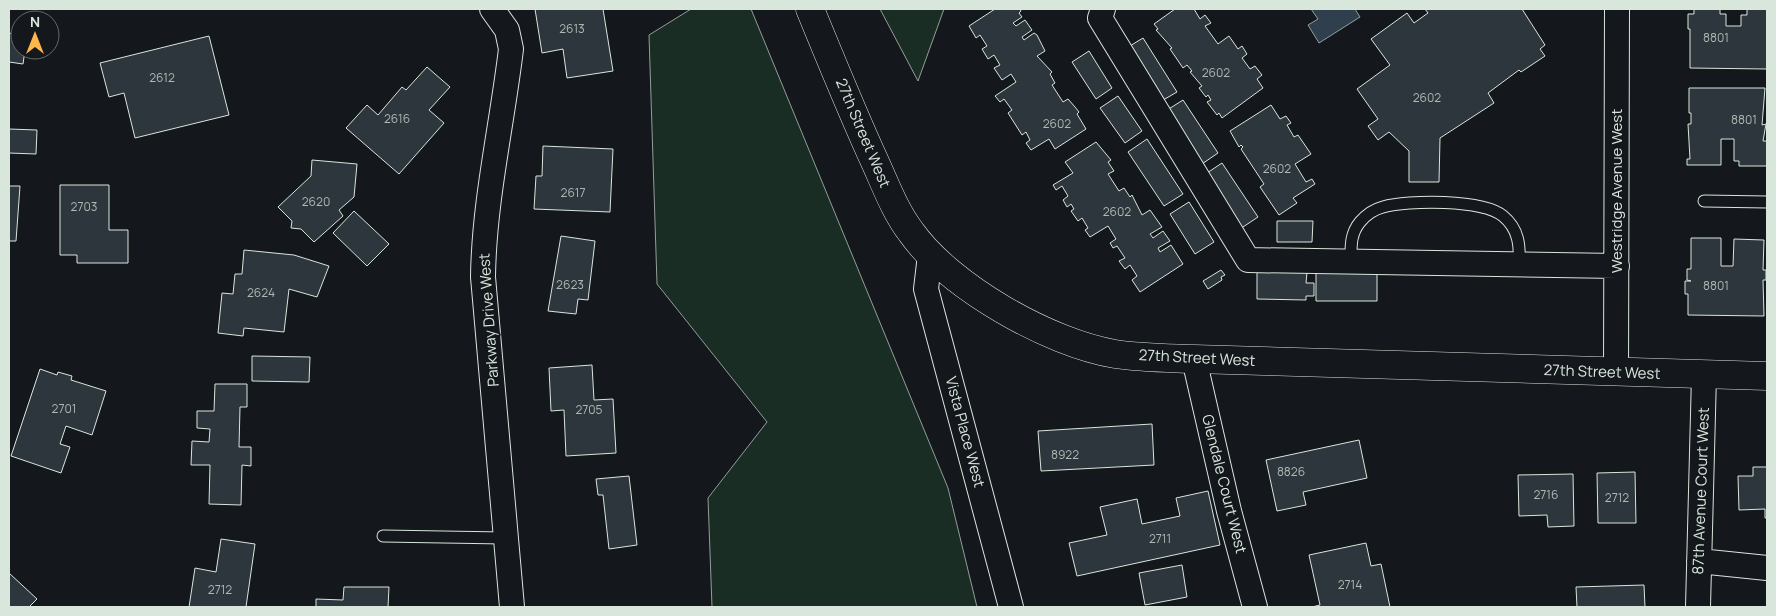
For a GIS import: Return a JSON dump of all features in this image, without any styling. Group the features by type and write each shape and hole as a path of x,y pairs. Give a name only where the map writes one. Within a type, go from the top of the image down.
{"street":[{"name":"Parkway Drive West","path":"492,9 507,30 511,49 484,244 484,301 497,416 504,538 512,607"},
{"name":"27th Street West","path":"810,9 893,203 910,232 930,255 968,287 1002,309 1063,339 1114,354 1194,359 1767,376"},
{"path":"1103,9 1100,18 1248,260 1617,266"},
{"name":"Westridge Avenue West","path":"1616,373 1617,9"},
{"name":"Vista Place West","path":"930,255 927,269 928,297 1011,607"},
{"name":"Glendale Court West","path":"1194,359 1229,510 1255,607"},
{"name":"87th Avenue Court West","path":"1698,607 1704,375"},
{"path":"1699,561 1767,568"}],"lane":[{"path":"1704,201 1767,202"},
{"path":"1351,261 1351,241 1354,231 1368,214 1381,208 1402,203 1461,204 1488,208 1503,216 1517,235 1520,243 1519,264"},
{"path":"383,536 504,538"}],"green space":[{"path":"691,9 751,9 948,488 977,607 712,607 708,498 767,422 657,284 649,35"},
{"path":"880,9 944,9 918,81"}],"water":[{"path":"1311,9 1355,9 1360,17 1319,43 1308,25 1318,19"}],"building":[{"path":"535,9 603,9 613,71 567,78 563,49 542,53"},
{"path":"995,9 1020,9 1019,13 1022,17 1013,23 1016,26 1025,20 1032,30 1022,37 1024,40 1034,33 1037,35 1045,51 1037,56 1052,72 1050,74 1055,83 1052,85 1063,102 1068,99 1079,112 1077,114 1086,129 1055,149 1049,139 1031,150 1026,143 1030,140 1026,132 1022,135 1008,113 1012,110 1004,99 1000,102 995,96 1016,82 1011,74 1002,80 994,68 1000,65 994,55 988,59 982,49 987,46 980,35 976,38 969,26"},
{"path":"1175,9 1194,9 1200,19 1205,15 1211,23 1205,26 1218,44 1229,36 1238,49 1242,46 1247,54 1242,58 1250,69 1255,66 1262,75 1257,79 1263,88 1222,118 1219,113 1217,115 1207,102 1211,100 1199,88 1202,86 1190,72 1192,71 1187,65 1183,68 1170,49 1172,48 1156,30 1158,29 1154,24"},
{"path":"1425,9 1522,9 1545,45 1540,49 1545,56 1521,72 1519,70 1488,93 1494,103 1440,138 1439,182 1409,182 1409,151 1389,132 1378,140 1368,126 1378,119 1357,89 1390,65 1371,39 1407,13 1414,23 1428,13"},
{"path":"1694,9 1720,9 1720,14 1726,14 1726,26 1741,26 1741,15 1747,15 1747,9 1767,9 1767,69 1690,68 1688,14 1694,14"},
{"path":"9,33 10,60 24,60 23,64 9,62"},
{"path":"209,36 229,115 135,138 124,93 109,97 100,63"},
{"path":"1143,38 1177,92 1158,103 1125,49"},
{"path":"1089,51 1112,88 1096,99 1072,62"},
{"path":"427,67 450,87 429,110 444,123 399,174 346,128 367,105 378,115 402,87 406,90"},
{"path":"1689,88 1765,88 1762,125 1766,124 1763,141 1767,141 1767,166 1739,166 1739,161 1734,161 1734,139 1721,139 1721,165 1687,165 1687,159 1690,159 1688,124 1691,124"},
{"path":"1118,96 1142,131 1125,143 1100,108"},
{"path":"1183,100 1218,153 1199,166 1164,112"},
{"path":"1271,105 1280,119 1286,116 1291,123 1287,125 1294,137 1298,135 1311,154 1295,164 1306,182 1312,179 1315,184 1293,198 1297,203 1279,215 1260,187 1264,184 1241,149 1243,147 1241,145 1239,147 1230,131"},
{"path":"9,129 37,130 36,154 9,153"},
{"path":"1147,139 1183,194 1164,206 1128,152"},
{"path":"1096,142 1111,160 1108,162 1114,171 1108,174 1119,191 1124,188 1130,197 1132,195 1142,215 1150,210 1162,227 1150,234 1153,238 1163,231 1170,241 1158,248 1160,252 1171,245 1183,264 1140,292 1132,280 1137,276 1130,265 1125,269 1119,261 1125,258 1117,246 1113,248 1110,243 1116,239 1108,226 1090,237 1085,230 1088,228 1082,218 1078,221 1071,211 1074,209 1071,204 1067,207 1063,200 1068,196 1062,186 1056,190 1053,185 1073,173 1065,162"},
{"path":"543,146 613,149 610,212 534,209 536,176 542,176"},
{"path":"312,160 357,164 354,197 339,210 343,216 314,242 301,229 291,228 292,221 278,207 311,176"},
{"path":"1222,163 1258,217 1240,229 1204,175"},
{"path":"60,185 109,185 109,230 128,230 128,263 77,263 77,255 60,255"},
{"path":"9,186 20,186 16,241 9,241"},
{"path":"1189,202 1214,242 1195,254 1170,214"},
{"path":"354,211 389,244 367,266 333,233"},
{"path":"1277,221 1313,221 1312,242 1277,242"},
{"path":"561,236 595,241 588,300 578,299 576,314 548,311"},
{"path":"1691,238 1721,238 1721,266 1733,266 1734,239 1764,240 1763,270 1766,270 1766,280 1763,280 1764,316 1688,315 1688,294 1685,294 1685,281 1691,281 1687,280 1687,269 1691,269"},
{"path":"244,250 294,255 329,266 317,297 289,289 284,332 244,328 243,336 218,333 222,293 233,294 235,274 242,274"},
{"path":"1221,270 1225,275 1221,277 1222,280 1208,289 1203,281"},
{"path":"1257,270 1307,272 1306,283 1314,283 1314,296 1306,296 1306,300 1257,299"},
{"path":"1316,272 1377,272 1377,301 1316,301"},
{"path":"252,356 310,357 309,382 252,381"},
{"path":"592,365 594,400 613,399 616,453 566,456 564,410 551,411 549,368"},
{"path":"40,369 57,375 58,372 72,376 71,380 106,391 92,435 66,426 60,444 70,447 61,473 11,456"},
{"path":"215,384 247,384 247,407 240,407 239,447 251,447 251,466 242,465 241,505 209,504 210,465 191,465 192,441 209,442 210,429 197,428 197,411 214,411"},
{"path":"1152,424 1154,465 1041,471 1038,431"},
{"path":"1359,440 1367,478 1303,492 1306,505 1277,511 1266,460"},
{"path":"1753,467 1767,467 1767,518 1765,518 1765,509 1739,510 1738,476 1753,476"},
{"path":"1635,472 1636,523 1598,523 1597,473"},
{"path":"1573,474 1574,526 1548,527 1547,515 1519,516 1518,475"},
{"path":"629,476 637,545 609,549 603,495 598,495 596,479"},
{"path":"1208,491 1220,545 1077,576 1069,543 1107,535 1100,507 1137,499 1142,524 1180,516 1176,498"},
{"path":"221,539 255,544 246,607 189,607 195,568 216,572"},
{"path":"1366,543 1371,566 1381,564 1390,607 1312,607 1320,605 1309,555"},
{"path":"1182,565 1187,597 1145,605 1139,573"},
{"path":"9,573 37,599 29,607 9,607"},
{"path":"1644,585 1645,607 1577,607 1576,587"},
{"path":"344,587 389,587 388,607 316,607 316,599 343,600"}]}
